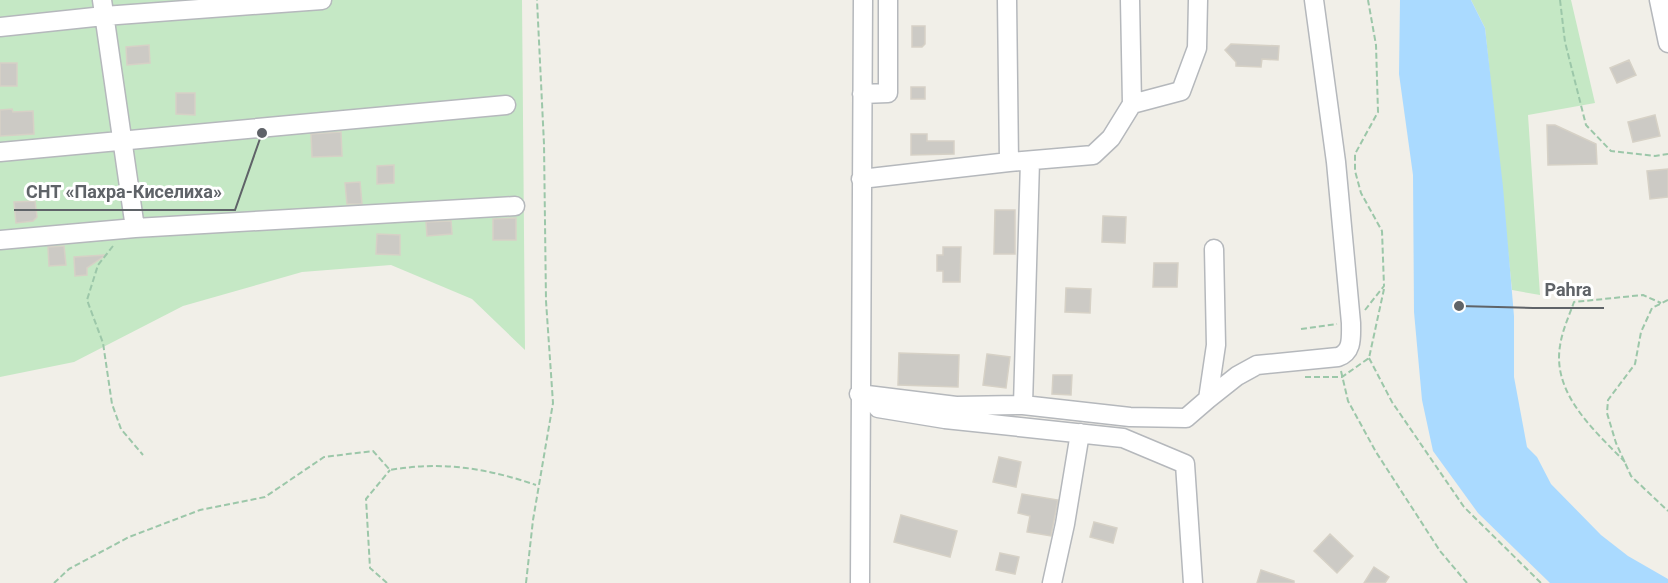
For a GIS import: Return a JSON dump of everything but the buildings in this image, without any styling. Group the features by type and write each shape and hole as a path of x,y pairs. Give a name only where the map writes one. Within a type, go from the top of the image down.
{"street":[{"path":"0,27 103,8 322,0"},
{"path":"860,583 859,399 863,0"},
{"path":"862,94 888,93 888,0"},
{"path":"1007,0 1009,162"},
{"path":"861,179 1093,155 1111,138 1132,104 1130,0"},
{"path":"1132,104 1181,92 1197,48 1198,0"},
{"path":"859,399 956,406 1023,405 1130,417 1186,418 1237,376 1257,365 1345,354 1350,346 1351,323 1336,162 1314,0"},
{"path":"1659,0 1668,43"},
{"path":"103,8 123,142 130,228"},
{"path":"0,152 506,105"},
{"path":"1023,405 1030,161"},
{"path":"0,240 130,228 515,206"},
{"path":"1208,399 1216,345 1214,249"},
{"path":"859,399 945,419 1122,438 1185,464 1193,583"},
{"path":"1052,583 1065,524 1080,433"}],"path":[{"path":"526,583 537,485 553,403 546,301 544,144 537,0"},
{"path":"1301,329 1351,323 1366,310 1384,286 1382,231 1361,193 1355,154 1378,112 1376,45 1368,0"},
{"path":"1560,0 1565,42 1586,125 1611,151 1655,156 1668,154"},
{"path":"130,228 98,265 87,300 103,343 112,404 121,429 143,455"},
{"path":"1625,462 1565,391 1560,372 1559,346 1574,302 1643,295 1661,303"},
{"path":"1668,300 1652,308 1646,319 1635,364 1608,400 1610,423 1631,476 1668,511"},
{"path":"1369,358 1392,402 1464,507 1541,583"},
{"path":"1341,370 1348,401 1376,452 1440,551 1467,583"},
{"path":"54,583 69,569 129,537 200,510 264,497 324,457 373,451 390,470"},
{"path":"387,583 370,568 366,499 390,470 422,465 493,471 537,485"}],"green space":[{"path":"0,0 522,0 525,350 472,299 391,265 302,272 183,306 74,362 0,377"},
{"path":"1471,0 1571,0 1595,103 1528,115 1540,295 1512,290 1485,28"}],"water":[{"path":"1400,0 1471,0 1485,28 1503,187 1514,316 1514,377 1527,447 1537,457 1551,484 1601,535 1628,556 1668,579 1668,583 1550,583 1478,513 1433,451 1422,400 1414,312 1413,175 1399,74"}],"place":[{"name":"СНТ «Пахра-Киселиха»","path":"262,133"},
{"name":"Pahra","path":"1459,306"}]}
